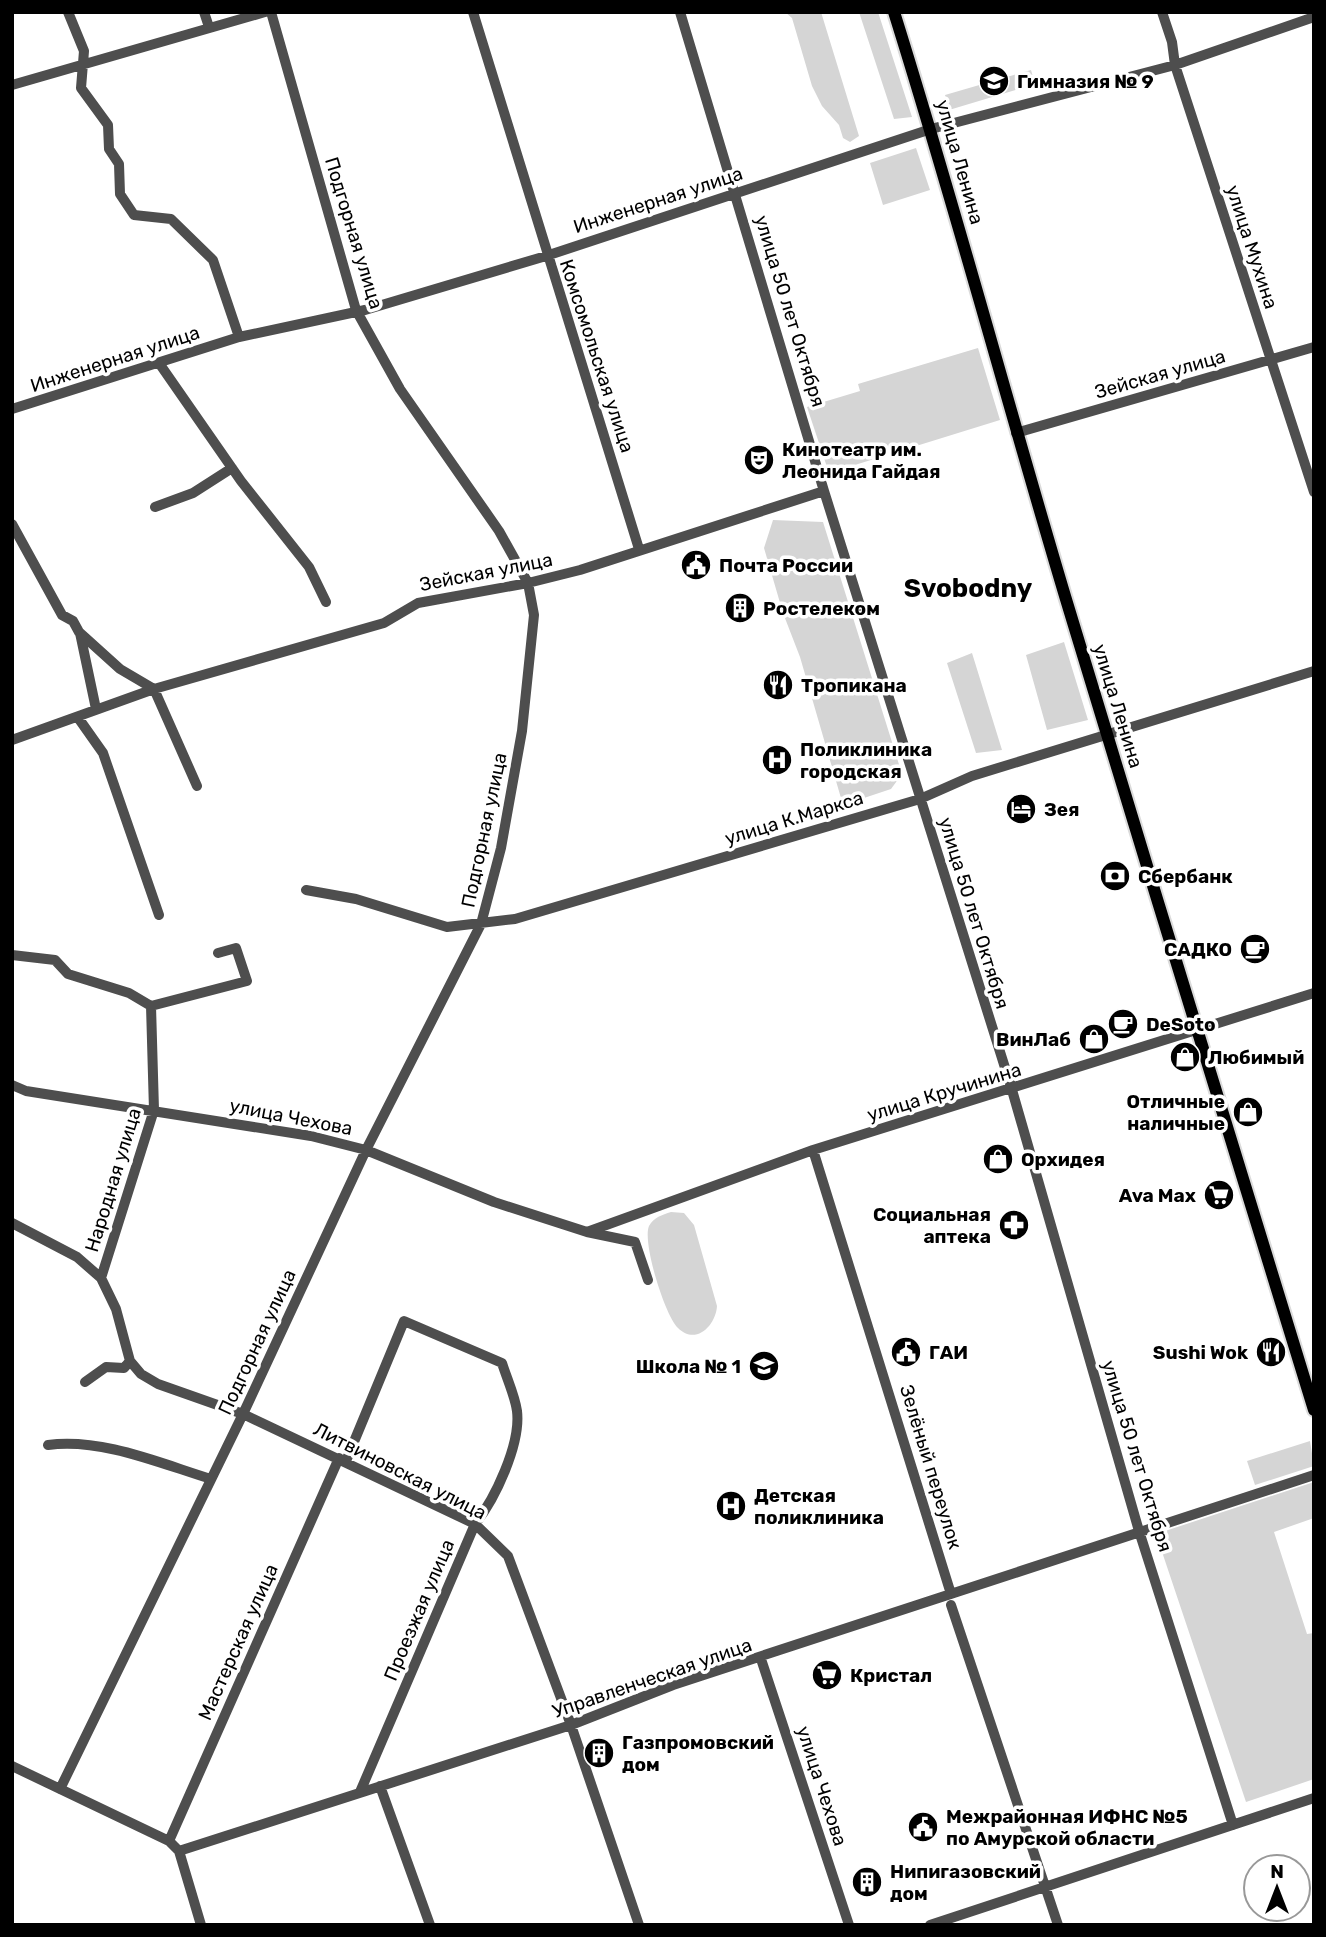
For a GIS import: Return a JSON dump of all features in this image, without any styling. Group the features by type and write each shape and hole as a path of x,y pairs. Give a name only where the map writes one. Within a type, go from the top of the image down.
{"main road":[{"name":"улица Ленина","path":"894,12 931,130 1016,433 1107,737 1200,1029 1314,1410"}],"street":[{"path":"68,12 84,51 81,88 108,125 110,149 119,164 120,194 134,215 171,219 213,260 239,337"},
{"path":"204,12 209,27"},
{"path":"12,85 265,12"},
{"name":"Подгорная улица","path":"60,1789 243,1414 366,1150 481,924 501,848 522,732 534,615 528,583 492,520 400,389 356,310 271,12"},
{"name":"Комсомольская улица","path":"473,12 546,256 639,549"},
{"name":"улица 50 лет Октября","path":"680,12 824,491 1012,1090 1139,1531 1233,1825"},
{"name":"улица Мухина","path":"1163,12 1175,65 1314,492"},
{"name":"Инженерная улица","path":"12,410 239,337 356,310 546,256 931,130 1175,65 1314,17"},
{"name":"Зейская улица","path":"1016,433 1314,347"},
{"path":"159,363 232,468 309,567 326,602"},
{"path":"155,507 193,493 232,468"},
{"name":"Зейская улица","path":"12,740 79,719 96,709 154,689 384,623 418,603 528,583 580,570 824,491"},
{"path":"12,524 55,606 73,621 79,632 96,709"},
{"path":"79,632 120,669 154,689 197,786"},
{"name":"улица К.Маркса","path":"306,890 356,899 447,927 515,919 920,799 972,776 1107,737 1314,671"},
{"path":"79,719 103,753 159,915"},
{"path":"12,955 55,960 68,974 129,993 151,1006 247,981 236,948 218,953"},
{"name":"улица Кручинина","path":"586,1232 813,1150 1012,1090 1314,993"},
{"name":"Народная улица","path":"101,1278 154,1110 151,1006"},
{"name":"улица Чехова","path":"12,1085 26,1091 311,1136 366,1150 494,1202 586,1232 635,1242 648,1280"},
{"name":"Зелёный переулок","path":"813,1150 951,1600 1058,1925"},
{"path":"12,1223 76,1257 101,1278 116,1309 130,1361 124,1368 106,1367 85,1382"},
{"name":"Мастерская улица","path":"169,1841 404,1321 502,1363"},
{"name":"Литвиновская улица","path":"130,1361 158,1384 243,1414 475,1524 508,1556 571,1725 639,1925"},
{"name":"Проезжая улица","path":"360,1792 475,1524 489,1506 515,1441 517,1412 502,1363"},
{"path":"48,1445 70,1442 124,1453 211,1479"},
{"name":"Управленческая улица","path":"180,1851 571,1725 673,1685 951,1600 1139,1531 1314,1475"},
{"name":"улица Чехова","path":"761,1658 849,1925"},
{"path":"12,1766 169,1841 180,1851 201,1925"},
{"path":"380,1786 430,1925"},
{"path":"930,1925 1314,1797"}],"shaded area":[{"path":"785,12 821,12 859,136 850,142 843,138 839,125 822,106 812,86 792,18"},
{"path":"859,12 878,12 912,117 894,119"},
{"path":"1031,70 1035,84 949,110 945,95"},
{"path":"916,148 930,190 883,205 870,163"},
{"path":"978,348 1000,420 829,473 807,407 860,391 858,384"},
{"path":"773,520 823,522 902,774 891,789 843,805 800,657 783,613 764,548"},
{"path":"1064,642 1088,720 1047,730 1026,655"},
{"path":"972,653 1002,750 976,753 947,663"},
{"path":"671,1212 684,1213 694,1225 717,1306 709,1326 698,1334 685,1333 673,1321 661,1295 652,1262 649,1226 656,1218"},
{"path":"1310,1441 1314,1466 1255,1485 1247,1461"},
{"path":"1314,1482 1314,1518 1274,1532 1307,1634 1314,1633 1314,1779 1246,1802 1156,1534"}],"place":[{"name":"Гимназия № 9","path":"994,81"},
{"name":"Кинотеатр им. Леонида Гайдая","path":"759,460"},
{"name":"Почта России","path":"696,565"},
{"name":"Ростелеком","path":"740,608"},
{"name":"Тропикана","path":"778,685"},
{"name":"Поликлиника городская","path":"777,760"},
{"name":"Зея","path":"1021,809"},
{"name":"Сбербанк","path":"1115,876"},
{"name":"САДКО","path":"1255,949"},
{"name":"DeSoto","path":"1123,1024"},
{"name":"ВинЛаб","path":"1094,1039"},
{"name":"Любимый","path":"1185,1057"},
{"name":"Отличные наличные","path":"1248,1112"},
{"name":"Орхидея","path":"998,1159"},
{"name":"Ava Max","path":"1219,1195"},
{"name":"Социальная аптека","path":"1014,1225"},
{"name":"ГАИ","path":"906,1352"},
{"name":"Sushi Wok","path":"1271,1352"},
{"name":"Школа № 1","path":"764,1366"},
{"name":"Детская поликлиника","path":"731,1506"},
{"name":"Кристал","path":"827,1675"},
{"name":"Газпромовский дом","path":"599,1753"},
{"name":"Межрайонная ИФНС №5 по Амурской области","path":"923,1827"},
{"name":"Нипигазовский дом","path":"867,1882"}],"district":[{"name":"Svobodny","path":"968,588"}]}
